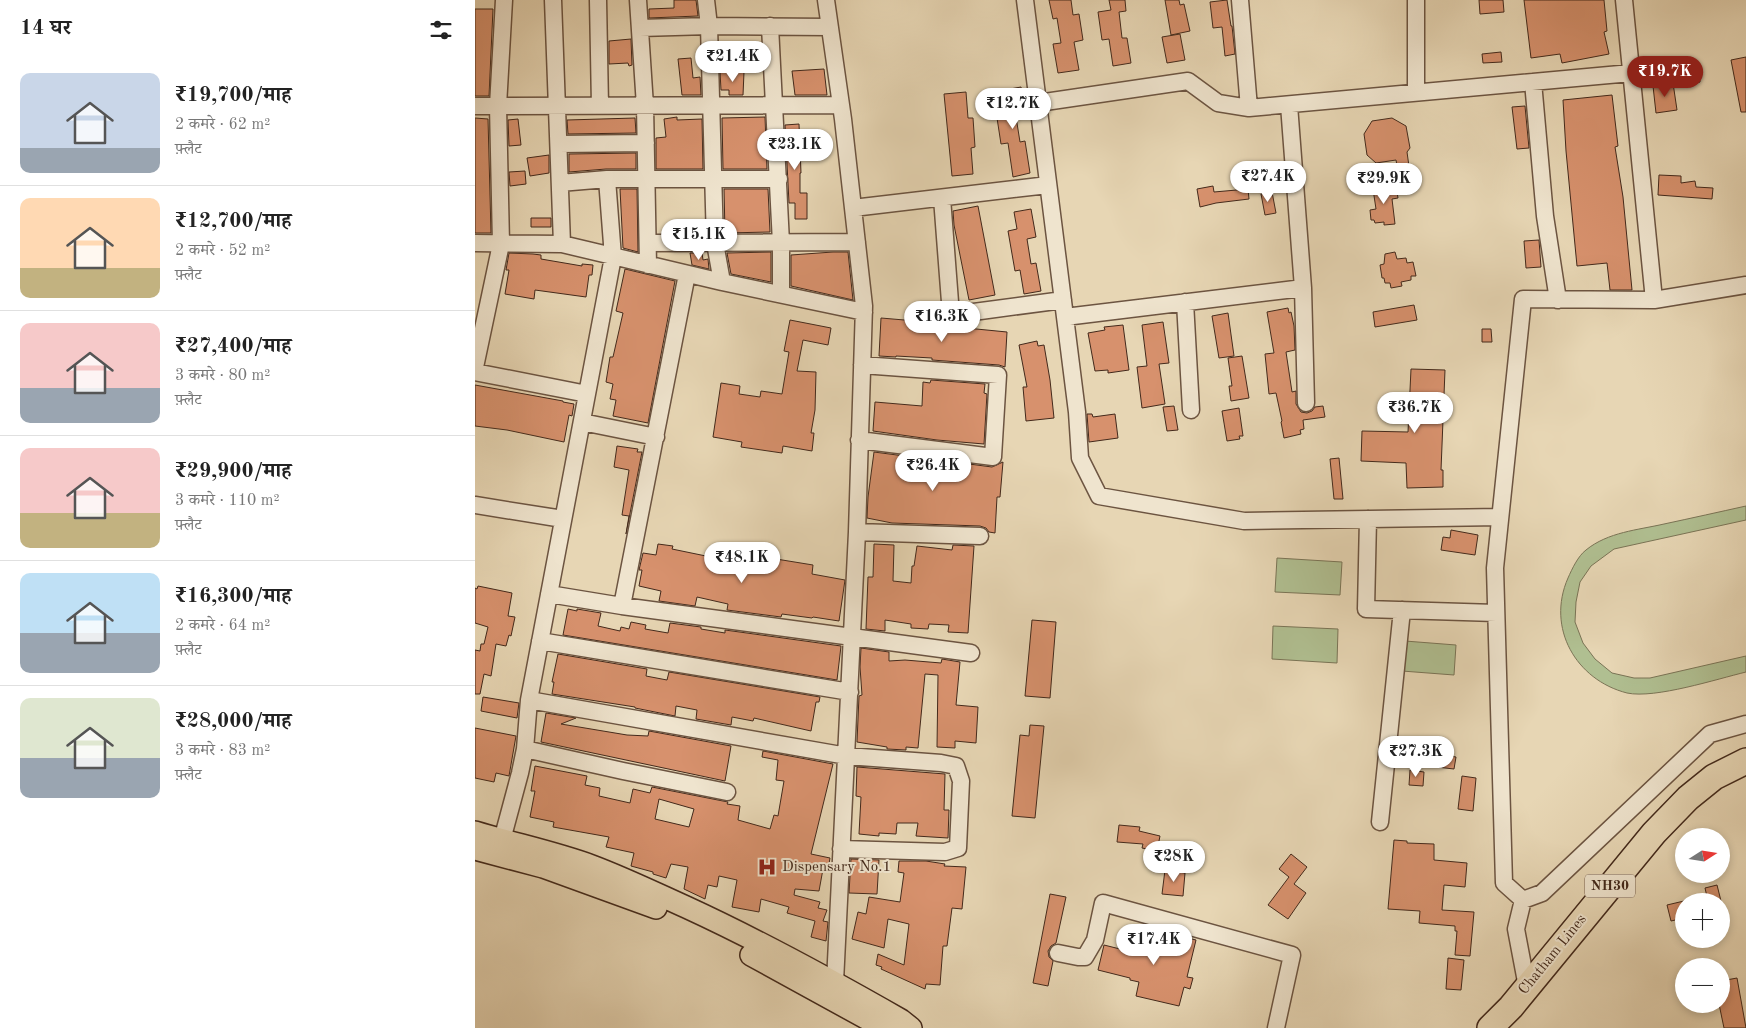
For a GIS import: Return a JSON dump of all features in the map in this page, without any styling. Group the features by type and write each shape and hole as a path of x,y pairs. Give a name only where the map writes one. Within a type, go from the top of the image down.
{"highway":[{"name":"Chatham Lines","path":"1490,1028 1511,1007 1654,833 1688,798 1714,777 1746,761"},
{"name":"Chatham Lines","path":"1507,1028 1691,811 1722,786 1746,774"}],"main road":[{"path":"475,832 591,866 644,887 725,925 835,982 901,1020 911,1028"},
{"path":"475,849 543,867 652,906 716,935 884,1028"}],"street":[{"path":"504,0 498,106 501,244 475,364 587,394"},
{"path":"553,0 563,244"},
{"path":"598,0 600,106"},
{"path":"638,0 645,106 648,265"},
{"path":"706,0 709,26 715,243 722,282"},
{"path":"827,0 841,105 864,312 857,532 835,982"},
{"path":"1025,0 1077,412 1080,458 1099,496 1245,521 1500,517"},
{"path":"1240,0 1249,108"},
{"path":"1416,0 1416,92"},
{"path":"1624,0 1655,300"},
{"path":"640,28 709,26 830,27"},
{"path":"771,26 779,179 781,294"},
{"path":"1038,102 1187,81 1218,103 1249,108 1631,73"},
{"path":"1533,82 1545,216 1558,300"},
{"path":"475,106 841,105"},
{"path":"1289,105 1303,288 1307,403"},
{"path":"559,144 646,143"},
{"path":"560,183 607,179 779,179"},
{"path":"502,840 525,749 529,700 613,258 607,179"},
{"path":"853,208 1048,185"},
{"path":"942,198 951,315 1063,300"},
{"path":"648,244 857,242"},
{"path":"475,243 563,244 613,258 864,312"},
{"path":"622,606 687,274"},
{"path":"1523,900 1504,883 1495,568 1523,300 1655,300 1746,285"},
{"path":"1065,317 1303,288"},
{"path":"1185,302 1191,410"},
{"path":"859,440 993,457 998,375 862,365"},
{"path":"582,422 656,437"},
{"path":"475,505 563,519"},
{"path":"1368,519 1366,609 1496,614"},
{"path":"857,532 980,536"},
{"path":"549,594 622,606 971,653"},
{"path":"1380,822 1402,610"},
{"path":"540,641 850,692"},
{"path":"529,700 847,756 941,763 956,766 961,781 958,848 945,852 841,849"},
{"path":"1523,900 1542,893 1710,734 1746,724"},
{"path":"525,749 727,792"},
{"path":"1523,900 1516,929 1527,987"},
{"path":"1059,953 1085,957 1095,940 1103,904 1292,956 1276,1028"}],"green space":[{"path":"1746,506 1746,520 1614,549 1591,566 1580,582 1575,622 1583,643 1595,659 1612,673 1634,678 1650,678 1746,656 1746,672 1669,691 1639,694 1627,693 1593,677 1580,664 1570,649 1564,633 1561,615 1562,597 1568,578 1575,563 1583,553 1604,539 1623,532"},
{"path":"1277,558 1342,562 1340,595 1275,592"},
{"path":"1273,626 1338,629 1337,663 1272,659"},
{"path":"1405,641 1456,645 1454,675 1402,671"}],"building":[{"path":"674,0 696,0 698,16 649,18 649,9 674,8"},
{"path":"1049,0 1071,0 1073,15 1079,14 1083,40 1074,42 1079,70 1058,73 1053,44 1061,43 1057,18 1053,19"},
{"path":"1109,0 1125,0 1126,11 1119,12 1122,38 1127,38 1131,63 1113,66 1109,39 1102,40 1098,12 1111,10"},
{"path":"1165,0 1179,0 1180,5 1184,4 1190,31 1171,35"},
{"path":"1227,0 1235,54 1225,56 1222,27 1213,28 1210,2"},
{"path":"1479,0 1503,0 1504,12 1480,14"},
{"path":"1524,0 1604,0 1607,31 1604,32 1609,54 1562,63 1560,54 1531,58"},
{"path":"475,9 493,9 489,96 475,96"},
{"path":"1180,34 1185,60 1167,63 1162,37"},
{"path":"631,39 632,65 629,66 628,63 609,64 609,41"},
{"path":"1501,52 1502,62 1483,63 1482,54"},
{"path":"1746,57 1746,112 1741,112 1731,60"},
{"path":"691,58 693,78 700,77 701,95 682,95 678,59"},
{"path":"1698,68 1700,82 1690,84 1687,70"},
{"path":"824,69 827,95 795,95 792,71"},
{"path":"720,72 744,72 743,95 729,95 729,90 721,90"},
{"path":"1673,83 1677,110 1656,113 1653,86"},
{"path":"1021,87 1026,116 1016,117 1020,142 1025,141 1030,173 1013,177 1008,143 1001,144 997,118 1003,117 999,91"},
{"path":"966,92 968,118 973,118 975,147 971,148 973,174 952,176 944,94"},
{"path":"1612,95 1618,146 1615,147 1623,197 1632,290 1610,290 1607,263 1577,266 1563,100"},
{"path":"1525,106 1529,148 1517,149 1512,107"},
{"path":"677,117 677,120 702,119 703,169 656,169 656,138 666,137 664,119"},
{"path":"765,117 767,169 723,169 722,118"},
{"path":"475,118 488,119 491,233 475,233"},
{"path":"635,118 636,133 568,134 567,120"},
{"path":"1392,118 1406,126 1410,148 1407,152 1411,181 1400,182 1396,160 1376,163 1367,155 1364,134 1372,121"},
{"path":"518,119 521,145 509,146 508,120"},
{"path":"799,124 800,193 807,193 807,219 795,219 795,203 789,203 785,125"},
{"path":"636,153 636,169 569,172 569,154"},
{"path":"549,155 549,173 530,176 527,158"},
{"path":"525,171 526,184 510,186 509,172"},
{"path":"1659,175 1681,176 1681,183 1695,181 1696,187 1713,188 1712,199 1658,195"},
{"path":"1213,186 1214,192 1248,189 1249,199 1200,207 1197,189"},
{"path":"1396,186 1398,198 1392,199 1395,224 1384,225 1384,222 1375,223 1374,220 1371,220 1370,210 1376,209 1373,189"},
{"path":"620,189 637,189 638,252 623,248"},
{"path":"724,189 768,189 770,232 725,233"},
{"path":"1272,192 1276,213 1265,215 1261,194"},
{"path":"978,206 995,295 969,300 953,211"},
{"path":"1031,209 1036,237 1027,239 1031,264 1036,263 1041,291 1024,294 1020,270 1015,271 1008,231 1017,229 1014,212"},
{"path":"531,218 551,218 551,227 531,227"},
{"path":"1539,240 1541,267 1526,268 1524,241"},
{"path":"771,252 771,282 731,274 727,253"},
{"path":"848,252 853,300 791,286 791,255"},
{"path":"1395,252 1397,259 1406,258 1407,263 1413,262 1416,276 1411,276 1411,280 1401,282 1402,286 1391,288 1390,283 1385,283 1384,278 1382,278 1380,265 1384,264 1385,254"},
{"path":"509,253 541,255 541,259 582,266 582,264 593,265 592,275 589,275 586,297 535,290 534,299 505,294 509,270 506,270"},
{"path":"690,253 702,253 703,260 708,259 709,269 692,265"},
{"path":"625,269 675,281 648,423 613,416 616,400 610,399 613,384 606,382 610,357 613,357 623,313 616,311"},
{"path":"1414,305 1417,320 1375,327 1373,312"},
{"path":"1288,308 1289,313 1291,312 1294,326 1295,350 1286,352 1292,392 1296,391 1296,404 1301,412 1307,413 1315,407 1323,406 1325,417 1303,420 1304,429 1300,430 1301,434 1284,438 1276,393 1269,394 1265,354 1274,353 1267,312"},
{"path":"1228,313 1234,356 1219,358 1212,316"},
{"path":"881,318 1007,332 1005,367 932,360 932,358 879,356"},
{"path":"790,320 831,328 828,345 803,340 797,371 816,372 815,410 811,433 814,433 812,451 783,446 782,453 741,447 742,442 713,437 721,383 740,386 739,394 760,397 761,391 782,394 789,352 784,351"},
{"path":"1163,322 1169,363 1159,364 1165,404 1142,408 1137,367 1147,366 1142,325"},
{"path":"1123,325 1129,370 1108,373 1108,370 1095,371 1088,333 1105,330 1104,327"},
{"path":"1482,329 1491,329 1492,342 1482,342"},
{"path":"1037,341 1038,346 1044,345 1054,418 1026,421 1023,387 1027,387 1019,345"},
{"path":"1242,356 1249,398 1231,401 1229,386 1232,386 1228,358"},
{"path":"1411,369 1445,370 1441,470 1443,470 1443,487 1407,488 1406,463 1361,461 1362,431 1408,432"},
{"path":"931,380 985,384 984,393 987,394 984,444 873,431 875,402 922,406 923,382 930,383"},
{"path":"475,385 574,404 572,416 569,415 564,442 507,430 475,426"},
{"path":"1174,406 1178,430 1167,431 1163,407"},
{"path":"1239,408 1243,436 1239,436 1240,439 1227,441 1222,411"},
{"path":"1087,414 1092,414 1093,417 1115,414 1118,438 1089,442"},
{"path":"617,446 638,449 637,452 642,452 626,534 629,516 622,515 629,470 614,467"},
{"path":"874,452 935,460 935,464 954,464 954,462 992,467 1003,462 1000,497 997,497 995,533 989,532 986,528 980,526 892,523 867,518"},
{"path":"1339,458 1343,499 1334,499 1330,459"},
{"path":"1451,530 1478,535 1475,555 1441,550 1443,537 1450,538"},
{"path":"658,544 673,546 672,549 735,562 735,560 742,562 742,560 770,565 770,558 813,565 812,574 845,580 839,621 782,614 781,617 727,610 728,604 697,597 695,606 659,601 661,591 639,586 642,570 639,570 643,553 656,555"},
{"path":"874,544 894,545 893,581 911,583 912,566 914,566 917,546 952,550 953,545 974,546 968,633 948,632 949,625 929,624 928,629 911,628 911,624 885,620 885,631 866,629 868,577 873,577"},
{"path":"478,586 512,593 508,616 515,617 511,636 509,635 506,646 496,644 491,676 484,674 480,694 475,694 475,650 480,651 481,644 484,644 488,627 475,623 475,588 477,589"},
{"path":"568,609 601,613 598,626 620,631 621,627 629,629 631,622 646,625 645,629 668,633 670,623 701,627 701,629 725,633 725,630 841,646 837,680 563,635"},
{"path":"1032,620 1056,622 1050,698 1025,696"},
{"path":"861,648 889,652 889,661 905,660 941,663 942,659 960,662 956,705 978,707 976,743 955,741 955,748 937,747 938,675 925,674 918,748 906,747 906,750 887,749 887,747 857,742 859,696 862,695"},
{"path":"558,654 647,669 646,676 667,680 669,672 820,697 819,702 816,702 811,731 754,718 753,721 732,717 731,725 696,719 697,710 676,706 675,716 635,707 552,694 554,682 552,682"},
{"path":"483,697 519,703 517,718 481,711"},
{"path":"546,713 576,718 561,724 627,735 648,736 649,731 731,746 725,781 541,742"},
{"path":"1030,725 1044,726 1035,818 1012,816 1020,735 1029,736"},
{"path":"475,728 516,736 509,776 496,773 494,782 475,778"},
{"path":"763,751 833,764 811,854 830,858 828,870 823,869 819,891 795,889 794,895 820,902 818,908 827,910 823,921 828,922 826,941 811,937 815,921 787,913 789,907 761,899 759,912 732,907 737,880 719,876 717,887 708,885 705,899 684,889 688,867 671,864 666,878 653,874 653,872 631,866 634,853 606,847 609,837 553,827 554,822 530,817 535,791 531,791 535,766 587,776 585,785 600,788 599,796 630,803 633,789 650,793 652,787 728,802 727,804 740,806 738,820 770,829 774,815 778,816 784,781 776,780 778,760 762,757","holes":["659,799 694,809 689,827 655,819"]},
{"path":"1430,753 1456,757 1454,769 1428,766"},
{"path":"857,767 945,774 944,810 949,810 948,838 916,836 918,823 897,823 896,834 879,833 879,836 859,834 861,797 856,796"},
{"path":"1410,770 1424,772 1423,786 1409,785"},
{"path":"1462,776 1476,778 1473,811 1458,809"},
{"path":"1119,825 1140,827 1139,831 1160,836 1157,851 1142,848 1143,844 1117,842"},
{"path":"1394,840 1407,841 1407,843 1434,844 1434,860 1467,863 1465,887 1444,885 1442,910 1474,912 1470,956 1455,955 1457,931 1455,931 1455,926 1419,923 1420,911 1388,909"},
{"path":"1291,854 1307,867 1294,884 1306,893 1288,919 1268,905 1289,877 1279,869"},
{"path":"851,859 879,860 877,894 849,893"},
{"path":"899,861 926,861 945,864 944,866 966,867 962,909 952,908 947,946 943,946 940,985 926,984 925,989 876,965 878,954 904,965 909,924 888,919 884,948 852,939 858,912 866,914 869,897 900,902 904,873 898,872"},
{"path":"1165,870 1185,873 1183,896 1162,894"},
{"path":"1717,885 1719,893 1706,893 1705,888"},
{"path":"1050,894 1066,897 1056,943 1048,951 1049,957 1053,961 1048,986 1033,983"},
{"path":"1675,903 1675,920 1671,921 1667,905"},
{"path":"1152,929 1196,940 1187,977 1193,978 1190,989 1184,987 1179,1006 1136,996 1139,982 1098,970 1104,945 1136,953 1139,944 1148,946"},
{"path":"1448,958 1464,960 1461,990 1446,989"},
{"path":"1737,978 1746,1028 1724,1028 1721,1013 1730,1013 1730,979"}],"place":[{"name":"Dispensary No.1","path":"767,867"}]}
